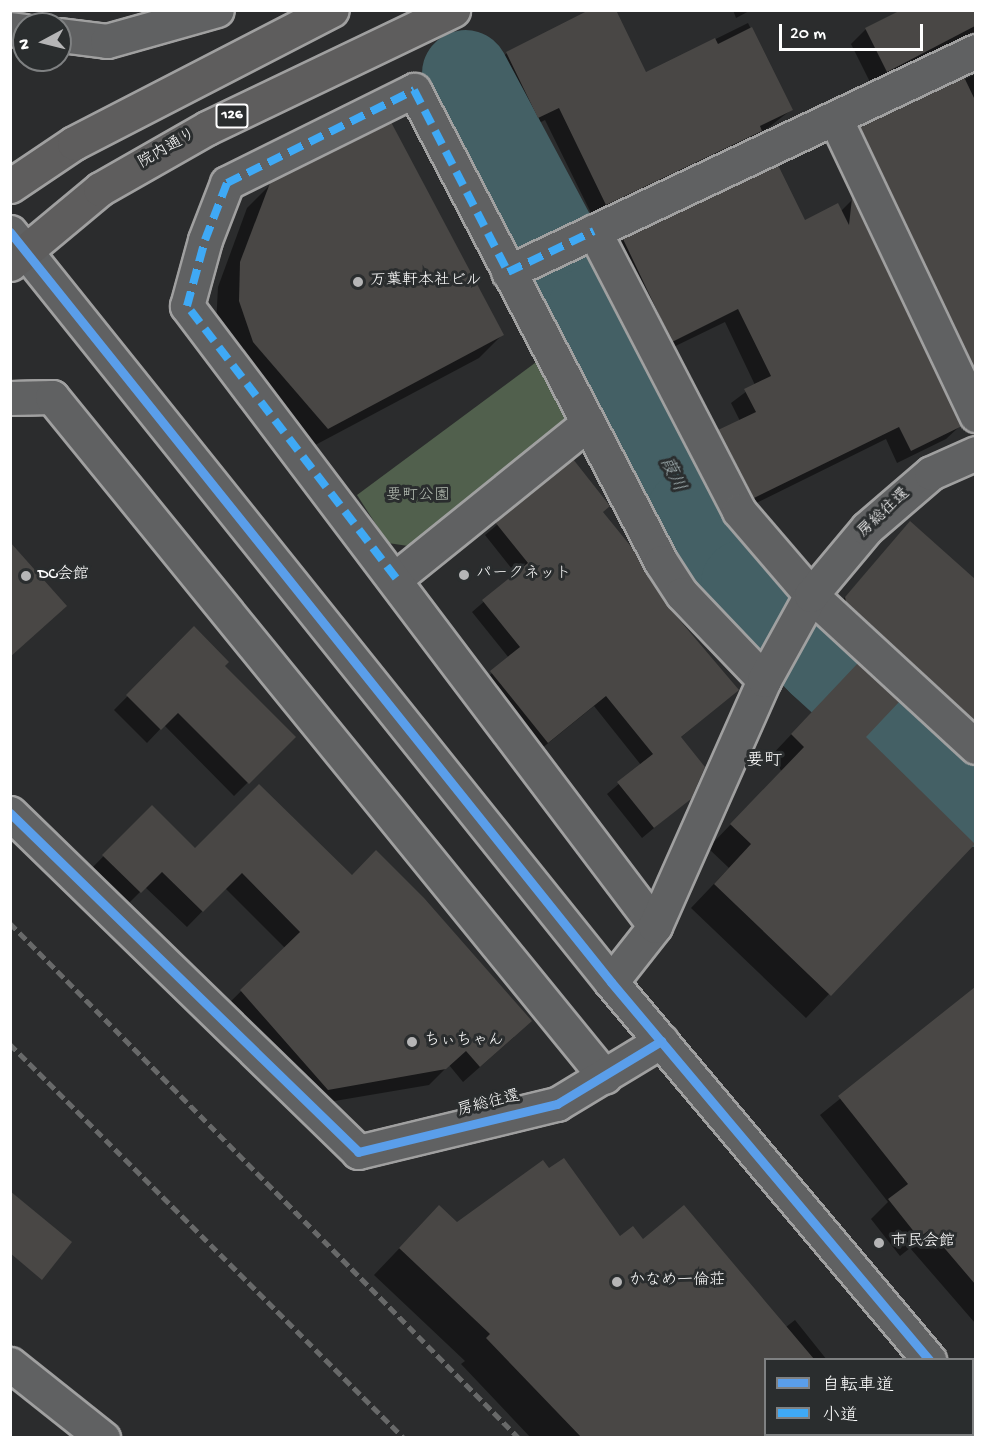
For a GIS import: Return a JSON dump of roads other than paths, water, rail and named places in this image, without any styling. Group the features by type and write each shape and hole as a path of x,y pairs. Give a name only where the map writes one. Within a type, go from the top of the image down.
{"highway":[{"path":"10,186 74,143 332,10"},
{"name":"院内通り","path":"16,248 100,189 207,128 453,10"}],"street":[{"path":"72,37 107,41 217,10"},
{"path":"508,272 975,51"},
{"path":"610,982 655,926 771,668 682,594 587,424 414,90 227,183 205,240 187,306 396,578 655,926"},
{"path":"835,118 975,415"},
{"path":"594,231 739,511 808,600 975,747"},
{"path":"16,248 610,982 928,1358"},
{"path":"10,398 52,397 605,1077"},
{"path":"396,578 587,424"},
{"name":"房総往還","path":"771,668 808,600 867,528 931,473 975,453"},
{"name":"房総往還","path":"10,813 358,1152 557,1104 661,1041"},
{"path":"10,1364 103,1437"}],"waterway":[{"name":"葭川","path":"465,73 591,309 689,513 744,583 820,661 976,803"}],"railway":[{"path":"10,923 519,1438"},
{"path":"10,1044 404,1438"}],"place":[{"name":"万葉軒本社ビル","path":"358,282"},
{"name":"パークネット","path":"464,575"},
{"name":"DC会館","path":"26,576"},
{"name":"ちぃちゃん","path":"412,1042"},
{"name":"市民会館","path":"879,1243"},
{"name":"かなめ一倫荘","path":"617,1282"}],"district":[{"name":"要町","path":"764,762"}],"park label":[{"name":"要町公園","path":"418,497"}]}
